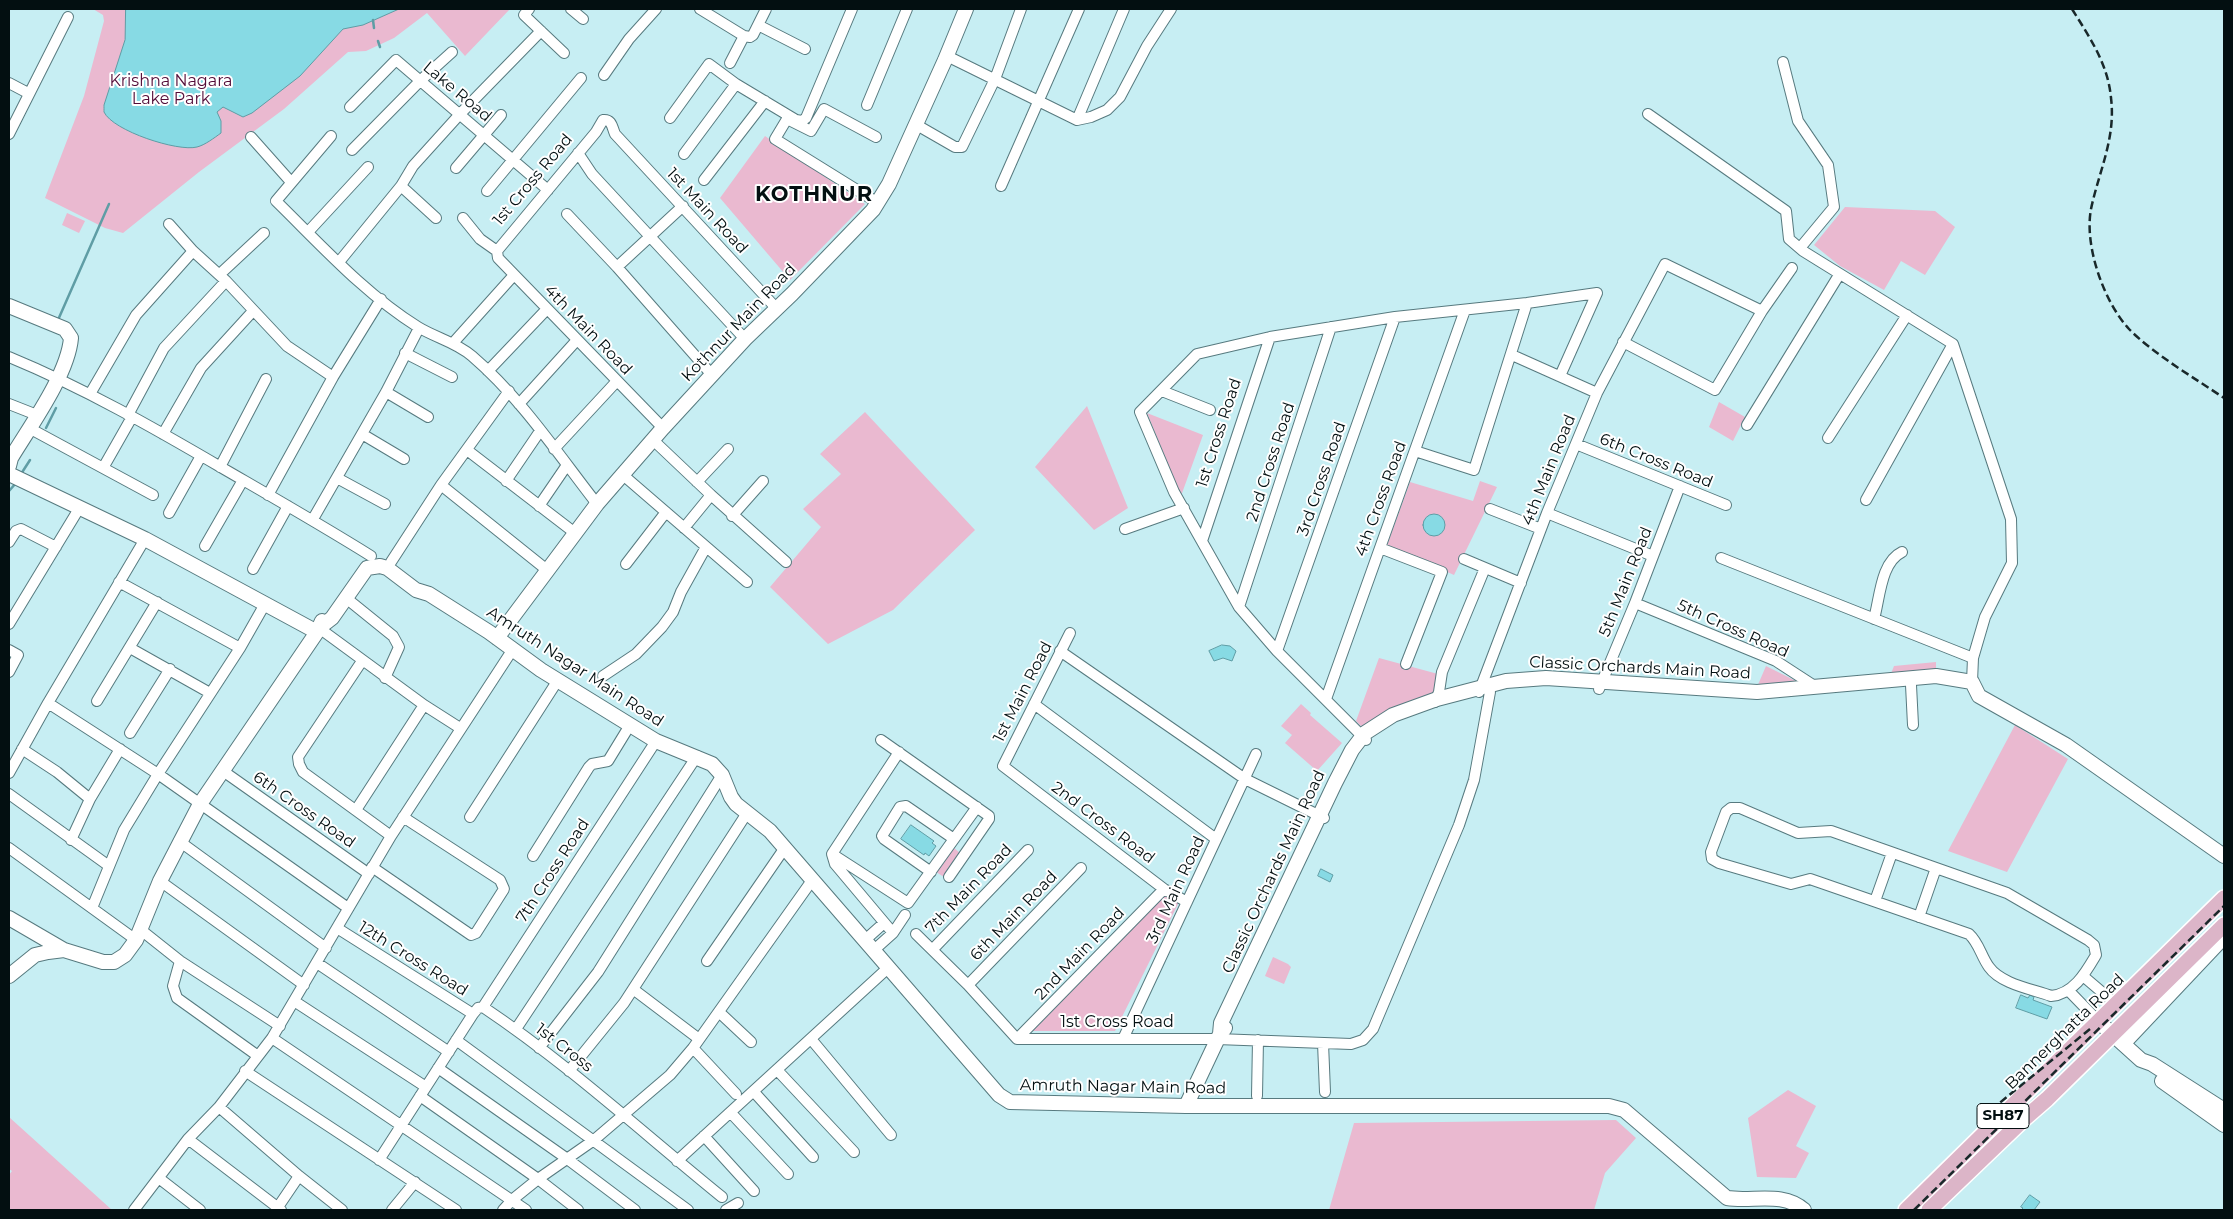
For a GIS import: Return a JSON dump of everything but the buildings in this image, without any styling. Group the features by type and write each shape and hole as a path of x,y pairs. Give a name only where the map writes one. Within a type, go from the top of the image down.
{"main road":[{"name":"Kothnur Main Road","path":"497,638 597,504 663,428 745,339 777,309 878,203 889,184 947,56 966,9"},
{"path":"9,306 65,329 70,335 70,352 37,415 10,460"},
{"path":"9,474 80,507 318,630"},
{"name":"Amruth Nagar Main Road","path":"9,975 34,955 64,950 103,962 114,962 125,955 139,935 160,881 200,804 361,563 371,556 383,557 420,584 428,594"},
{"name":"Amruth Nagar Main Road","path":"318,630 332,618 367,568 380,566 387,568 416,590 428,594 558,680 656,741 697,756 712,764 722,775 731,797 747,813 770,831 1007,1101 1014,1103 1186,1106 1609,1106 1624,1110 1727,1198 1743,1200 1780,1198 1799,1205 1804,1210"},
{"name":"Classic Orchards Main Road","path":"1600,685 1757,692 1936,676 1972,682"},
{"name":"Classic Orchards Main Road","path":"1186,1106 1219,1036 1222,1023 1322,817 1352,750 1393,715 1483,692 1506,681 1532,678 1757,699 1957,680"},
{"path":"1972,682 1979,696 2066,745 2224,856"},
{"name":"Bannerghatta Road","path":"1906,1210 2117,1006 2224,898"},
{"path":"9,918 64,950"},
{"name":"Bannerghatta Road","path":"1929,1210 2024,1118 2047,1099 2224,925"},
{"path":"2124,1044 2224,937"},
{"path":"2100,1022 2141,1060 2148,1071 2224,1124"},
{"path":"2141,1060 2152,1064 2224,1110"}],"street":[{"path":"529,9 524,15 564,53"},
{"path":"571,9 583,19"},
{"path":"604,75 629,38 656,9"},
{"path":"700,9 744,36 750,37 753,35 766,9"},
{"path":"670,118 709,64 736,84 796,120 802,121 806,118 852,9"},
{"path":"867,104 907,9"},
{"path":"915,124 955,147 962,147 994,79 1021,9"},
{"path":"1001,186 1079,9"},
{"path":"1077,120 1124,9"},
{"path":"947,56 1077,120 1091,117 1107,110 1120,97 1147,46 1171,9"},
{"path":"9,134 68,17"},
{"path":"758,25 805,49"},
{"path":"339,262 401,186 408,173 460,114 540,31"},
{"path":"730,63 744,36"},
{"path":"352,150 420,80 452,52"},
{"name":"Lake Road","path":"350,107 396,60 548,190"},
{"path":"1783,62 1798,121 1828,165 1834,207 1800,248"},
{"path":"487,191 581,78"},
{"path":"9,83 28,93"},
{"path":"684,154 736,84"},
{"path":"704,180 765,101"},
{"path":"876,137 824,109 811,131 787,119 775,139 878,203"},
{"path":"1648,114 1786,211 1789,239 1800,248 1839,275 1953,344 2012,519 2012,563 1986,616 1973,658 1972,682"},
{"path":"456,168 501,115"},
{"name":"1st Main Road","path":"596,132 603,120 611,122 615,134 777,309"},
{"name":"1st Cross Road","path":"497,251 596,132"},
{"path":"331,136 276,201 362,285 419,328 466,351 488,371 509,391 597,504"},
{"path":"251,137 291,182"},
{"path":"578,153 592,174 745,339"},
{"path":"308,232 368,167"},
{"path":"401,186 436,218"},
{"path":"617,267 683,206"},
{"path":"567,214 617,267 712,375"},
{"name":"4th Main Road","path":"463,218 480,239 497,251 498,258 514,275 663,428"},
{"path":"169,224 193,251 223,278 287,346 333,377"},
{"path":"103,468 164,348 264,233"},
{"path":"90,394 136,315 193,251"},
{"name":"4th Main Road","path":"1363,1040 1373,1029 1459,825 1474,780 1483,692 1547,513 1597,393 1665,264 1762,311"},
{"path":"1623,342 1716,390 1762,311 1792,268"},
{"path":"453,344 514,275"},
{"path":"1747,426 1839,275"},
{"path":"1365,738 1277,651 1239,607 1174,492 1140,412 1197,354 1270,337 1395,317 1527,304 1597,293 1560,376"},
{"path":"268,495 333,377 381,300"},
{"path":"1415,451 1474,470 1527,304"},
{"path":"488,371 547,309"},
{"name":"4th Cross Road","path":"1326,699 1465,310"},
{"path":"163,434 201,368 253,311"},
{"path":"1828,438 1907,315"},
{"name":"3rd Cross Road","path":"1277,651 1395,317"},
{"name":"2nd Cross Road","path":"1239,607 1331,327"},
{"path":"313,519 386,392 419,328"},
{"name":"1st Cross Road","path":"1202,541 1270,337"},
{"path":"519,404 577,340"},
{"path":"1866,500 1953,344"},
{"path":"405,353 452,377"},
{"path":"1512,355 1597,393"},
{"path":"9,357 58,377 163,434 313,519 371,556"},
{"path":"220,467 266,379"},
{"path":"554,448 617,381"},
{"path":"391,562 441,486 509,391"},
{"path":"1162,391 1210,410"},
{"path":"386,392 428,417"},
{"path":"9,404 37,415"},
{"path":"29,428 152,494"},
{"path":"506,481 540,431"},
{"path":"362,434 404,459"},
{"path":"653,440 732,516 786,562"},
{"name":"6th Cross Road","path":"1576,444 1726,505"},
{"path":"697,482 728,449"},
{"path":"467,450 575,533"},
{"path":"169,513 201,456"},
{"path":"540,506 567,465"},
{"path":"623,476 747,582"},
{"path":"336,478 385,504"},
{"path":"205,546 243,480"},
{"path":"732,516 763,481"},
{"path":"441,486 547,570"},
{"name":"5th Main Road","path":"1600,685 1635,603 1680,486"},
{"path":"684,528 711,495"},
{"path":"253,569 288,506"},
{"path":"9,624 80,507"},
{"path":"1125,529 1184,508"},
{"path":"1490,509 1541,529"},
{"path":"626,564 666,512"},
{"path":"1547,513 1652,556"},
{"path":"9,542 16,531 21,529 56,547"},
{"path":"9,773 48,702 145,540"},
{"path":"603,676 636,654 662,627 673,612 681,592 706,547"},
{"path":"1380,548 1442,572 1406,664"},
{"path":"1874,619 1888,564 1894,556 1902,552"},
{"path":"1721,558 1973,658"},
{"path":"1464,559 1521,583"},
{"path":"1434,704 1442,672 1485,568"},
{"path":"119,582 240,648"},
{"path":"346,598 394,636 399,647 385,678"},
{"path":"97,702 157,602"},
{"name":"5th Cross Road","path":"1635,603 1776,661 1816,687"},
{"path":"92,908 124,830 240,648 265,604"},
{"path":"318,630 424,705 460,728"},
{"name":"1st Main Road","path":"1003,766 1070,633"},
{"path":"130,648 210,693"},
{"path":"134,1210 188,1139 219,1107 272,1038 391,836 513,649"},
{"path":"9,650 18,655 9,672"},
{"path":"1060,651 1244,779 1322,817"},
{"path":"362,661 298,757 303,772 391,836"},
{"path":"130,734 170,669"},
{"path":"470,817 558,680"},
{"path":"1911,685 1913,725"},
{"path":"48,702 158,774 348,908"},
{"path":"1034,704 1216,839"},
{"path":"356,810 424,705"},
{"path":"533,856 589,767 592,764 608,760 630,725"},
{"path":"881,740 989,816 989,819 949,877"},
{"name":"7th Cross Road","path":"473,1014 478,1008 483,1007 656,741"},
{"path":"22,749 57,772 90,799"},
{"path":"71,840 90,799 120,749"},
{"path":"892,933 835,864 832,854 898,752"},
{"name":"3rd Main Road","path":"1123,1039 1256,754"},
{"path":"516,1029 697,756"},
{"name":"2nd Cross Road","path":"1003,766 1164,889 1187,902"},
{"name":"6th Cross Road","path":"223,771 470,935 476,933 504,889 500,880 403,817"},
{"path":"539,1048 598,972 722,775"},
{"path":"9,794 109,866"},
{"path":"931,872 882,836 900,807 906,806 954,839"},
{"path":"832,854 908,903 977,807"},
{"path":"1731,808 1740,808 1798,833 1831,831 1936,868 2007,893 2088,940 2094,945 2096,955 2083,976 2068,990 2059,995 2051,996 1996,976 1987,966 1976,940 1969,934 1810,879 1791,884 1728,866 1712,859 1711,852 1726,812 1731,808"},
{"path":"569,1071 634,989 747,813"},
{"path":"180,841 326,948"},
{"path":"9,848 92,908 139,935 280,1026"},
{"path":"707,962 784,849"},
{"name":"7th Main Road","path":"933,949 1028,850"},
{"path":"1875,901 1892,853"},
{"name":"6th Main Road","path":"968,985 1081,868"},
{"path":"1919,917 1936,868"},
{"path":"503,1210 512,1200 538,1179 594,1140 670,1075 693,1048 813,880"},
{"path":"160,881 304,985"},
{"name":"2nd Main Road","path":"1017,1040 1164,889"},
{"path":"870,945 892,933 906,915"},
{"path":"870,945 884,923"},
{"name":"12th Cross Road","path":"337,928 473,1014"},
{"path":"916,934 968,985 1017,1040"},
{"path":"180,961 173,986 176,998 258,1056"},
{"path":"317,963 448,1052"},
{"path":"677,1161 778,1071 889,967"},
{"path":"2083,976 2117,1006"},
{"path":"634,989 699,1039"},
{"path":"2068,990 2100,1022"},
{"path":"294,1001 426,1087"},
{"name":"1st Cross","path":"483,1007 516,1029 624,1115"},
{"path":"719,1012 751,1042"},
{"path":"379,1160 473,1014"},
{"name":"1st Cross Road","path":"1017,1040 1219,1036 1258,1040 1351,1044 1363,1040"},
{"path":"272,1038 402,1124 526,1210"},
{"path":"811,1039 891,1135"},
{"path":"456,1040 688,1210"},
{"path":"1257,1096 1258,1040"},
{"path":"1323,1043 1325,1092"},
{"path":"693,1048 736,1094"},
{"path":"438,1068 566,1158 635,1210"},
{"path":"245,1071 456,1210"},
{"path":"778,1071 854,1152"},
{"path":"754,1092 813,1157"},
{"path":"420,1096 538,1179 578,1210"},
{"path":"219,1107 299,1176 342,1210"},
{"path":"731,1113 788,1174"},
{"path":"624,1115 722,1197"},
{"path":"704,1136 754,1191"},
{"path":"188,1139 278,1209 299,1176"},
{"path":"160,1178 200,1210"},
{"path":"392,1210 415,1182"},
{"path":"726,1210 738,1203"}],"green space":[{"name":"Krishna Nagara Lake Park","path":"93,9 510,9 465,56 427,13 394,38 366,51 348,52 284,109 199,172 123,233 105,228 45,198 84,96 104,21 103,15"},
{"path":"765,136 865,204 790,280 720,198"},
{"path":"1845,207 1935,211 1955,227 1925,275 1901,261 1884,290 1840,266 1814,245"},
{"path":"67,213 85,221 79,233 62,225"},
{"path":"1719,402 1745,417 1733,441 1709,427"},
{"path":"1087,406 1128,508 1094,530 1035,467"},
{"path":"865,412 975,530 893,610 828,644 770,587 821,527 803,509 841,474 820,454"},
{"path":"1147,413 1203,435 1181,496"},
{"path":"1480,481 1497,487 1454,575 1387,545 1410,482 1473,501"},
{"path":"1379,658 1438,674 1435,696 1363,728 1356,721"},
{"path":"1936,662 1936,674 1890,676 1894,666"},
{"path":"1766,666 1802,684 1757,687"},
{"path":"1301,704 1311,713 1310,715 1342,743 1317,771 1285,743 1292,735 1281,726"},
{"path":"2015,725 2068,759 2007,872 1948,851"},
{"path":"953,847 960,853 944,877 936,872"},
{"path":"1166,894 1179,902 1115,1031 1032,1031"},
{"path":"1273,957 1291,967 1284,984 1265,976"},
{"path":"1788,1090 1816,1106 1796,1146 1809,1153 1796,1178 1757,1177 1748,1118"},
{"path":"9,1117 112,1210 9,1210 9,1175 12,1171 9,1169"},
{"path":"1616,1120 1636,1138 1605,1173 1594,1210 1329,1210 1354,1123"}],"water":[{"path":"126,9 399,9 363,25 343,29 300,76 252,113 243,117 223,107 217,112 221,121 221,133 203,145 188,148 162,143 132,133 110,119 104,112 104,105 125,40"},
{"path":"1434,514 1442,517 1445,525 1442,533 1434,536 1426,533 1423,525 1426,517"},
{"path":"1222,645 1230,646 1236,651 1232,661 1223,658 1214,661 1209,651"},
{"path":"911,825 934,841 932,843 936,846 929,856 925,853 924,855 901,839"},
{"path":"1321,869 1333,875 1330,882 1318,876"},
{"path":"2021,995 2028,998 2030,995 2034,997 2033,1000 2052,1007 2047,1019 2016,1008"},
{"path":"2030,1195 2040,1202 2034,1210 2021,1210 2023,1208 2021,1207"}],"waterway":[{"path":"373,20 374,28"},
{"path":"378,41 380,47"},
{"path":"58,320 109,204"},
{"path":"46,428 56,408"},
{"path":"21,474 30,460"},
{"path":"9,491 16,483"}],"railway":[{"path":"2072,9 2102,63 2111,98 2112,113 2109,141 2094,195 2090,224 2093,256 2104,289 2120,318 2129,329 2150,347 2224,398"},
{"path":"1914,1210 2224,906"},
{"path":"1991,1110 2090,1029"}],"district":[{"name":"KOTHNUR","path":"814,195"}]}
